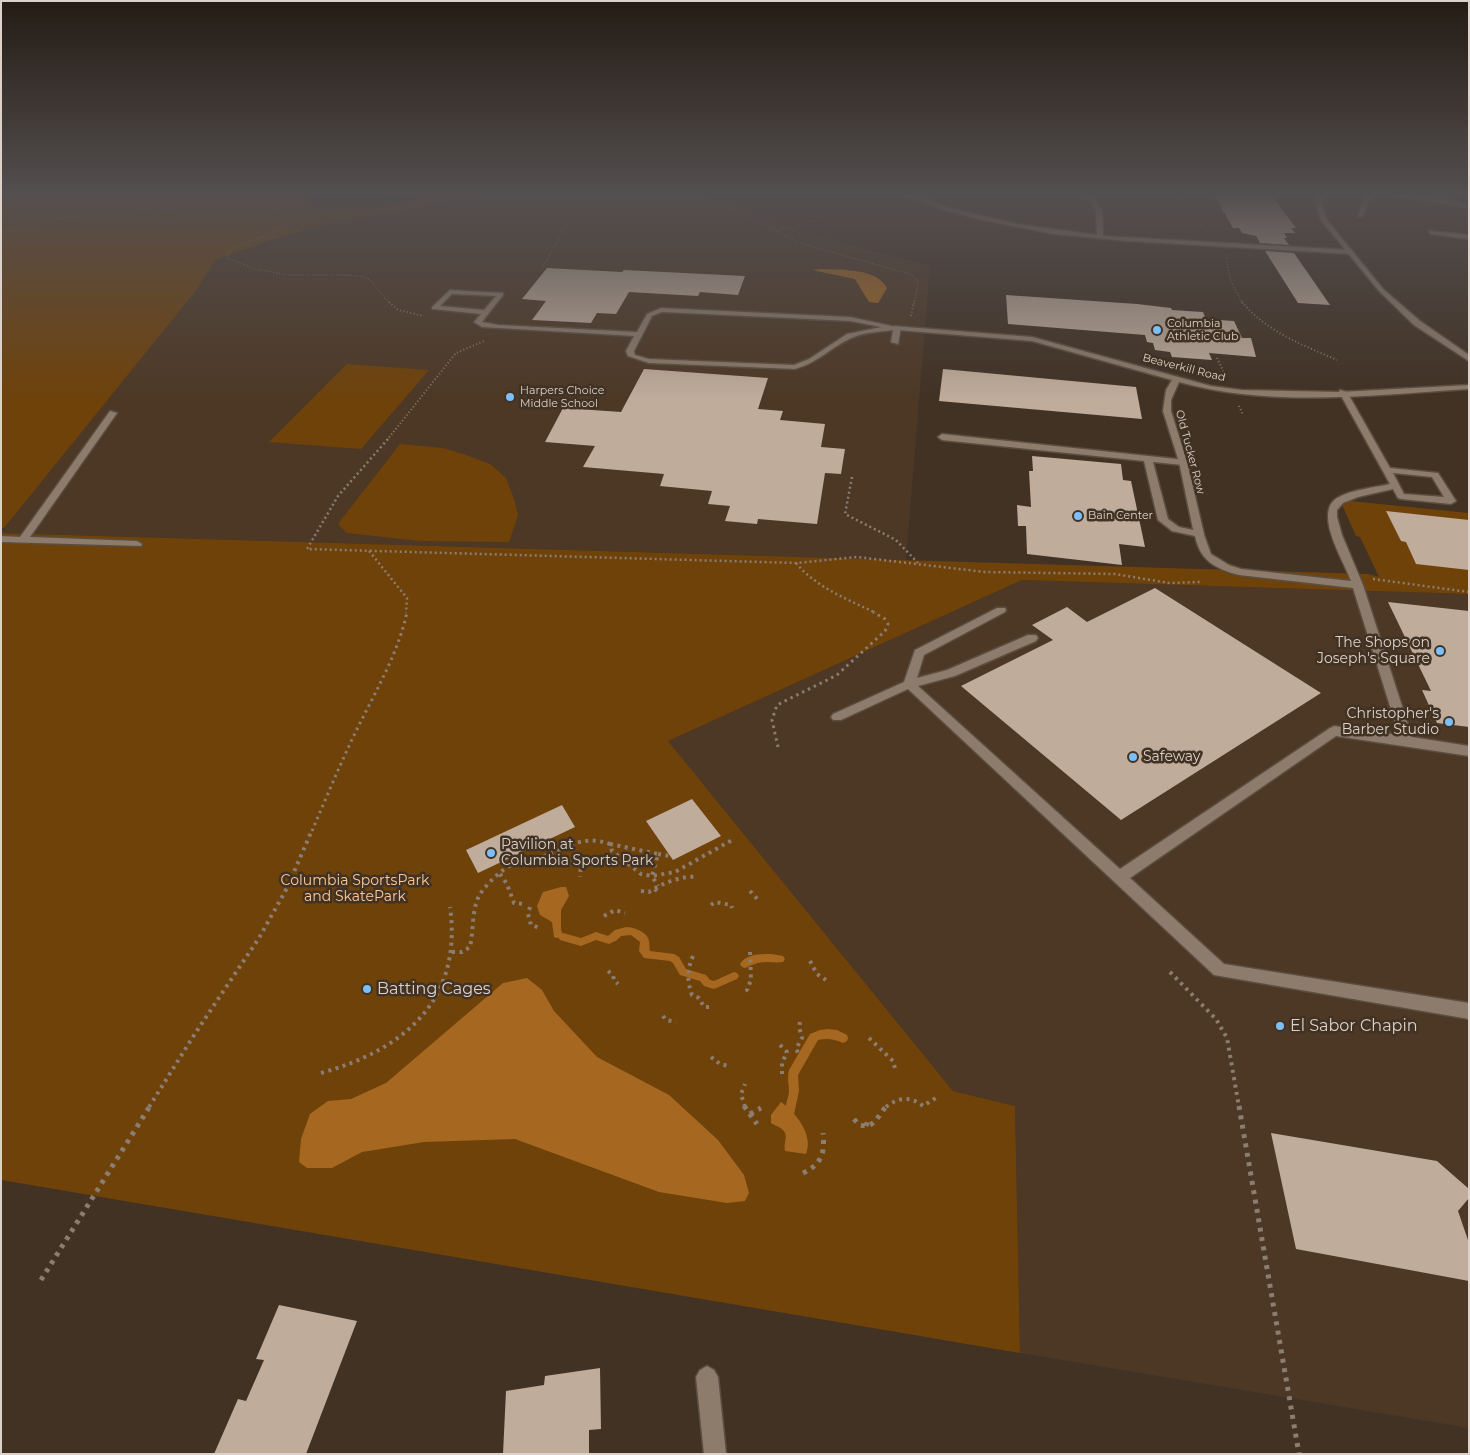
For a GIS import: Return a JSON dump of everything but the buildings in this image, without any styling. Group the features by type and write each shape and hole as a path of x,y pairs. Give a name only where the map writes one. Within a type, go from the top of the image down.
{"street":[{"path":"1360,263 1381,290 1407,316 1469,358"},
{"path":"486,312 434,308 450,292 501,294 478,322 482,325 639,334"},
{"path":"661,310 850,319 897,328 863,332 850,336 812,360 795,367 784,368 638,359 632,356 630,350 649,315 661,310"},
{"path":"895,342 897,328"},
{"name":"Beaverkill Road","path":"897,328 1032,339 1234,392 1296,394 1469,387"},
{"name":"Old Tucker Row","path":"1176,378 1168,390 1168,420 1182,462 1202,548 1207,556 1225,567 1239,572 1356,581"},
{"path":"1344,392 1401,496 1451,501 1435,475 1388,470"},
{"path":"23,540 113,413"},
{"path":"942,437 1182,462"},
{"path":"1148,458 1163,520 1170,528 1199,534"},
{"path":"1396,486 1341,500 1334,506 1332,514 1334,527 1356,581 1407,741"},
{"path":"1,539 137,544"},
{"path":"909,684 919,653 1001,610"},
{"path":"837,717 909,684 951,674 1032,638"},
{"path":"909,684 1220,970 1469,1011"},
{"path":"1120,877 1334,731 1469,751"},
{"path":"707,1377 715,1454"}],"path":[{"path":"241,263 288,275 346,275 364,277 370,280 391,305 398,310 428,316"},
{"path":"871,263 916,278 918,284 908,329"},
{"path":"1226,263 1232,286 1246,306 1279,332 1299,344 1337,360"},
{"path":"499,327 488,339 456,352 398,427 338,496 307,549 796,563 857,557 985,572 1116,574 1169,583 1200,582"},
{"path":"852,477 845,514 896,540 918,563"},
{"path":"41,1280 196,1032 259,938 287,888 349,746 387,669 403,629 407,610 407,598 369,551"},
{"path":"778,747 772,722 773,713 777,705 837,675 885,631 888,624 885,619 876,613 816,583 803,573 796,563"},
{"path":"1356,581 1469,592"},
{"path":"452,952 462,952 470,947 473,937 474,911 479,896 490,882 515,864 545,856 573,843 596,839 610,844 670,856"},
{"path":"610,844 612,851 641,874 652,876 675,872 734,839"},
{"path":"658,854 652,876 659,894"},
{"path":"571,863 581,864 580,876"},
{"path":"500,874 507,884 514,903 528,906 531,925 540,928"},
{"path":"641,891 649,892 656,887 691,876 697,877"},
{"path":"750,891 760,902"},
{"path":"711,905 717,902 731,905 732,908"},
{"path":"321,1073 362,1059 400,1038 431,1004 444,979 452,952 454,935 450,907"},
{"path":"604,916 615,910 625,913"},
{"path":"750,952 751,982 747,990 751,994"},
{"path":"693,956 686,979 692,995 700,998 704,1007 710,1007"},
{"path":"810,961 817,974 826,980 827,984"},
{"path":"608,971 613,975 614,980 618,984"},
{"path":"1170,972 1216,1019 1227,1038 1299,1454"},
{"path":"663,1016 666,1020 676,1022"},
{"path":"800,1022 799,1027 802,1038 796,1049 800,1056"},
{"path":"869,1038 874,1045 891,1058 896,1067 896,1072"},
{"path":"780,1045 787,1052 782,1063 782,1076"},
{"path":"711,1057 720,1064 729,1066"},
{"path":"745,1084 741,1089 742,1103 744,1110 750,1114 756,1124"},
{"path":"854,1119 859,1125 865,1126 874,1123 885,1108 896,1100 909,1098 916,1100 923,1106 939,1096"},
{"path":"750,1114 761,1108"},
{"path":"865,1126 869,1117"},
{"path":"803,1173 820,1163 824,1146 823,1133"}],"shaded area":[{"name":"Harpers Choice Middle School","path":"199,263 918,263 930,266 906,560 1,533"},
{"path":"822,269 867,273 882,281 887,288 878,303 869,302 855,279 812,270"},
{"path":"1022,580 1469,594 1469,1428 1020,1353 1015,1106 953,1091 668,741"},
{"path":"566,887 569,896 561,910 563,937 556,938 554,937 552,922 540,915 537,906 543,892"},
{"path":"527,978 542,990 554,1011 597,1057 669,1095 718,1140 744,1175 749,1193 745,1201 727,1203 659,1192 515,1139 424,1142 362,1152 332,1168 307,1168 299,1162 301,1139 310,1114 328,1101 351,1099 386,1083 503,983"},
{"path":"781,1102 798,1118 806,1132 808,1147 806,1154 785,1151 785,1132 771,1123 771,1115"}],"green space":[{"path":"1,263 213,263 197,289 4,528 1,528"},
{"path":"347,364 429,370 361,449 269,442"},
{"path":"400,444 443,448 466,455 490,464 506,478 518,515 509,542 420,541 347,533 338,524"},
{"name":"Columbia SportsPark and SkatePark","path":"1340,500 1469,513 1469,594 1022,580 668,741 953,1091 1015,1106 1020,1353 1,1180 1,533 1368,574 1379,577 1360,537 1356,536"}],"waterway":[{"path":"563,937 581,942 596,936 609,940 618,933 629,931 636,933 645,941 644,951 647,955 671,957 676,960 683,972 703,978 707,983 714,985 734,976"},
{"path":"745,964 761,958 780,959"},
{"path":"790,1110 794,1091 793,1074 814,1037 828,1034 843,1038"}],"place":[{"name":"Columbia Athletic Club","path":"1157,330"},
{"name":"Harpers Choice Middle School","path":"510,397"},
{"name":"Bain Center","path":"1078,516"},
{"name":"The Shops on Joseph's Square","path":"1440,651"},
{"name":"Christopher's Barber Studio","path":"1449,722"},
{"name":"Safeway","path":"1133,757"},
{"name":"Pavilion at Columbia Sports Park","path":"491,853"},
{"name":"Batting Cages","path":"367,989"},
{"name":"El Sabor Chapin","path":"1280,1026"}]}
